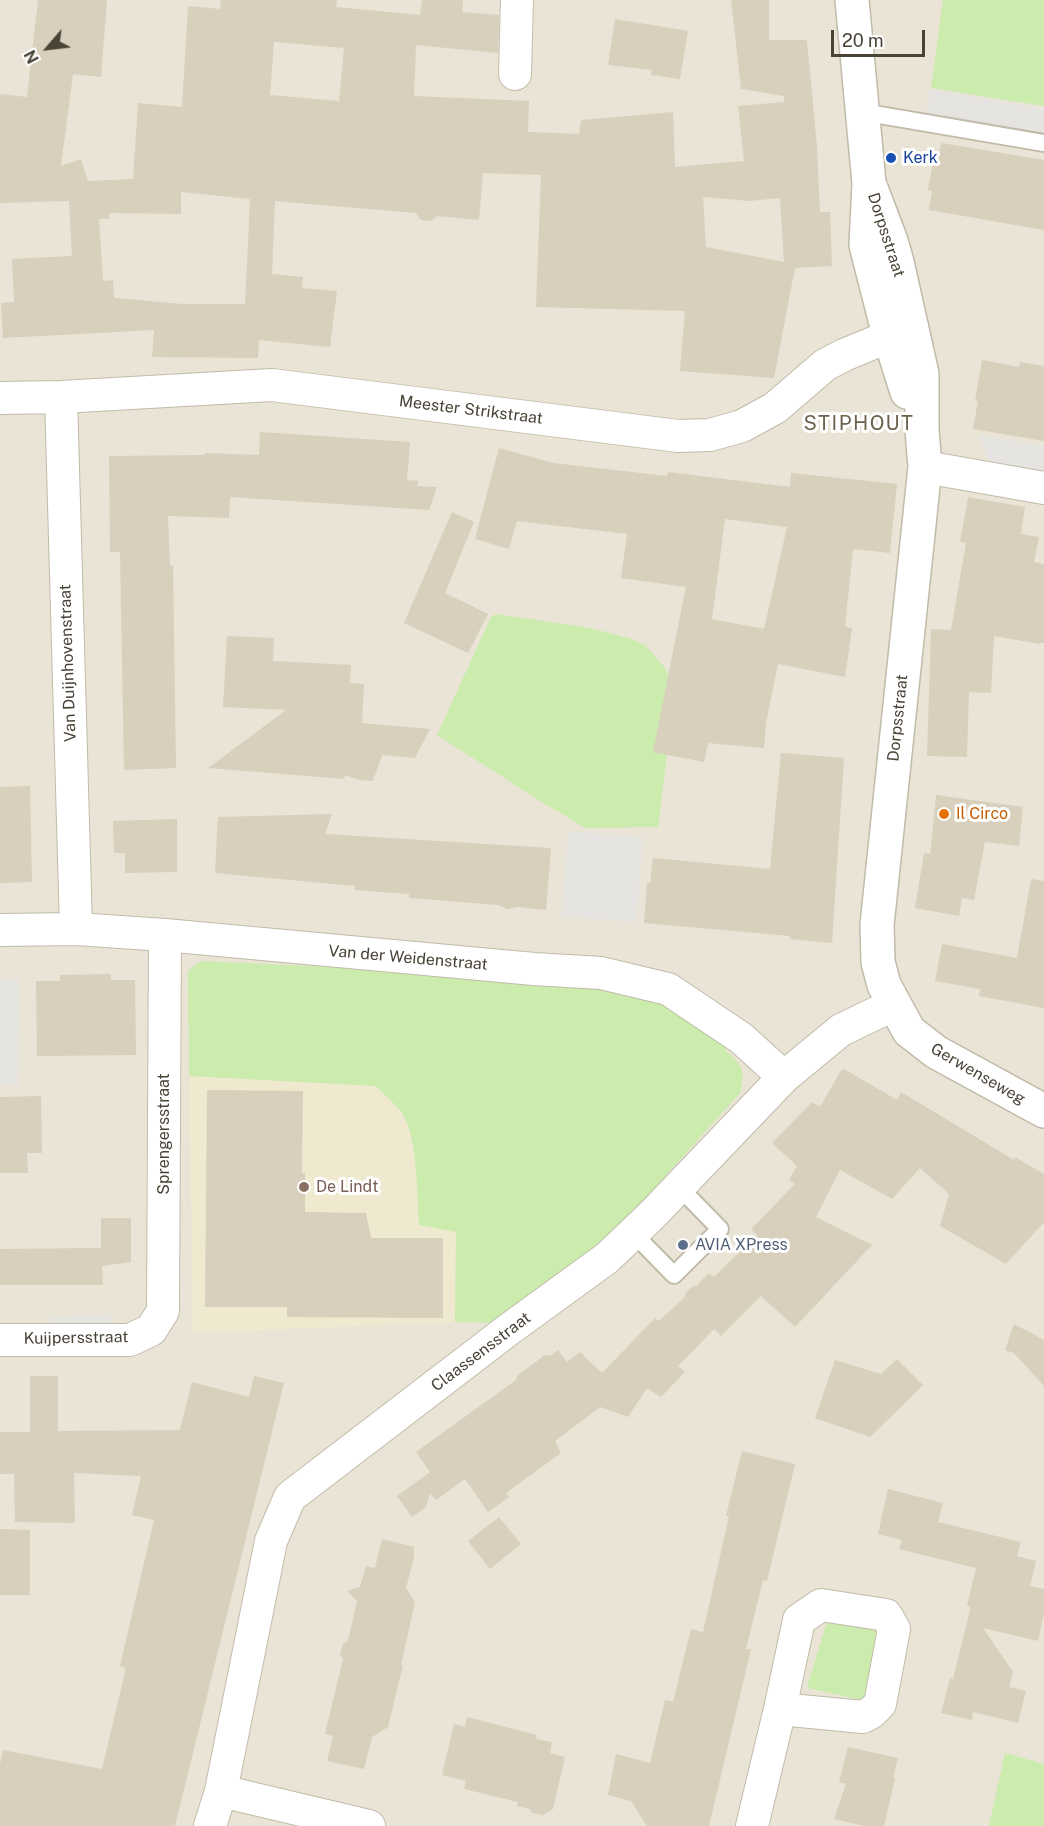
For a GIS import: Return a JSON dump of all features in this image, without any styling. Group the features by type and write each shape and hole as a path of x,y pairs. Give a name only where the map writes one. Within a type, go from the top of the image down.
{"street":[{"path":"515,74 517,0"},
{"name":"Dorpsstraat","path":"852,0 869,183 866,245 900,331 902,381 922,430 925,467 877,925 878,962 884,985 893,1005"},
{"name":"Meester Strikstraat","path":"0,398 272,386 678,436 710,435 742,426 776,408 825,365 900,331"},
{"name":"Van Duijnhovenstraat","path":"61,397 76,929"},
{"path":"925,467 1044,488"},
{"name":"Van der Weidenstraat","path":"0,930 76,929 165,935 534,969 601,973 668,989 741,1038 784,1077"},
{"name":"Sprengersstraat","path":"151,1330 163,1311 165,935"},
{"name":"Claassensstraat","path":"210,1826 221,1791 272,1541 290,1497 508,1330 607,1258 679,1187 784,1077 841,1030 893,1005"},
{"name":"Gerwenseweg","path":"893,1005 909,1031 936,1052 1044,1111"},
{"name":"Kuijpersstraat","path":"0,1340 130,1340 151,1330"},
{"path":"752,1826 780,1708"},
{"path":"221,1791 369,1826"}],"lane":[{"path":"862,112 1044,143"},
{"path":"633,1233 674,1275 713,1237 720,1229 679,1187"}],"shaded area":[{"path":"0,0 1044,0 1044,1826 0,1826"},
{"path":"930,89 1044,109 1044,134 926,113"},
{"path":"979,435 1044,446 1044,473 990,464"},
{"path":"568,831 643,837 637,922 561,917"},
{"path":"0,979 19,979 18,1085 0,1085"},
{"name":"De Lindt","path":"189,1076 376,1086 401,1112 409,1127 413,1149 456,1232 455,1322 193,1333"},
{"path":"111,1315 111,1324 50,1327 50,1317"}],"green space":[{"path":"943,0 1044,0 1044,106 931,88"},
{"path":"496,614 590,628 632,639 646,646 665,668 672,683 670,729 658,827 586,828 437,735 491,617"},
{"path":"201,961 460,973 608,989 678,1011 729,1042 725,1050 741,1068 743,1078 740,1093 659,1183 614,1238 500,1323 455,1322 456,1232 419,1225 414,1152 402,1113 376,1086 189,1076 188,971"},
{"path":"831,1608 899,1625 876,1703 807,1688"},
{"path":"1005,1753 1044,1764 1044,1826 989,1826"}],"building":[{"path":"38,0 107,0 101,77 73,74 61,166 81,159 88,181 133,179 138,103 182,107 188,6 220,9 221,0 337,0 336,7 420,15 422,0 463,0 462,12 499,15 498,53 416,45 414,96 529,101 528,132 579,134 581,120 673,112 675,167 744,161 738,106 784,102 784,96 741,89 731,0 769,0 769,40 807,40 817,147 820,212 830,212 832,266 795,268 774,378 680,371 685,311 536,307 541,175 483,173 479,220 437,216 431,221 421,220 416,213 275,201 272,274 303,277 302,288 337,291 330,347 259,340 258,358 152,357 154,330 3,338 1,303 14,302 12,259 72,256 69,201 0,203 0,94 27,97","holes":["274,42 344,48 339,101 270,95","181,192 250,199 245,304 183,304 114,298 113,280 103,281 99,219 109,219 110,213 181,214","703,197 749,201 780,198 784,262 706,247"]},
{"path":"615,19 688,31 680,79 651,75 652,70 608,65"},
{"path":"941,143 1044,160 1044,230 929,210 932,191 928,190 933,161 938,161"},
{"path":"982,360 1019,367 1020,362 1044,366 1044,441 973,429"},
{"path":"260,432 410,442 407,480 418,481 417,486 437,487 429,510 230,497 229,518 168,516 170,566 173,565 176,768 124,770 120,552 110,552 109,456 205,455 205,453 259,455"},
{"path":"499,448 553,463 667,476 668,472 790,487 791,473 897,484 890,553 853,549 845,627 852,628 845,677 778,664 766,723 764,748 708,743 704,762 653,752 686,587 621,578 627,534 517,521 509,549 475,539","holes":["725,519 787,527 764,629 712,619"]},
{"path":"968,497 1025,507 1021,534 1039,537 1034,562 1044,564 1044,643 994,636 991,693 969,692 967,757 927,756 931,629 951,630 966,543 960,542"},
{"path":"452,512 474,522 445,593 488,614 468,653 404,623"},
{"path":"227,636 274,638 273,661 351,665 350,683 364,684 362,723 430,729 415,758 382,755 373,781 359,780 345,775 344,779 208,768 286,710 223,707"},
{"path":"781,753 844,758 832,943 790,939 790,936 644,923 647,883 650,883 653,858 770,869"},
{"path":"30,786 32,882 0,883 0,787"},
{"path":"936,795 1023,807 1019,846 985,842 974,900 962,898 959,916 915,908 924,853 930,854"},
{"path":"332,814 325,834 551,848 546,910 518,907 507,909 499,905 409,898 409,894 355,890 355,886 215,873 218,817"},
{"path":"177,819 177,872 125,873 125,853 114,853 113,821"},
{"path":"1031,879 1044,881 1044,1008 979,996 980,989 935,981 942,944 1017,958"},
{"path":"111,974 111,980 135,980 136,1055 37,1056 36,981 60,981 60,975"},
{"path":"844,1069 897,1100 901,1092 1014,1160 1015,1157 1044,1174 1044,1222 1006,1264 940,1226 949,1194 920,1168 892,1199 840,1170 816,1217 872,1245 795,1327 761,1296 721,1336 714,1329 678,1366 685,1372 661,1397 647,1388 628,1417 600,1407 555,1441 561,1453 506,1493 509,1497 488,1512 465,1479 436,1500 430,1493 426,1507 412,1517 397,1496 430,1472 416,1452 516,1380 517,1376 545,1355 550,1356 558,1350 567,1362 580,1352 602,1373 655,1318 659,1321 685,1297 685,1293 709,1273 714,1277 757,1235 751,1229 795,1184 789,1180 797,1166 772,1143 812,1102 820,1107"},
{"path":"207,1090 303,1091 302,1173 305,1173 305,1212 366,1213 371,1238 443,1238 443,1318 287,1317 287,1307 205,1307"},
{"path":"41,1096 42,1153 27,1153 28,1173 0,1173 0,1097"},
{"path":"101,1218 131,1218 131,1262 102,1266 103,1285 0,1285 0,1249 101,1248"},
{"path":"1014,1324 1044,1340 1044,1386 1014,1353 1005,1350"},
{"path":"897,1359 923,1385 870,1437 815,1418 835,1360 881,1374"},
{"path":"30,1376 58,1376 58,1431 180,1430 192,1382 249,1397 254,1376 284,1383 175,1826 0,1826 0,1764 3,1750 102,1769 126,1668 120,1666 154,1520 132,1515 141,1476 74,1473 75,1523 15,1522 14,1474 0,1474 0,1432 30,1432"},
{"path":"742,1451 795,1464 767,1581 763,1580 746,1649 751,1649 709,1826 647,1826 631,1801 608,1795 616,1754 650,1763 665,1700 673,1702 691,1629 703,1632 729,1516 726,1516"},
{"path":"888,1489 943,1503 938,1522 1021,1542 1017,1556 1036,1561 1030,1586 1044,1589 1044,1613 1038,1641 983,1628 1013,1672 1009,1687 1026,1691 1018,1723 973,1712 972,1720 941,1713 950,1678 953,1679 970,1610 967,1606 976,1568 899,1549 902,1540 878,1534"},
{"path":"499,1517 521,1544 490,1569 468,1541"},
{"path":"0,1529 30,1530 30,1595 0,1595"},
{"path":"382,1539 414,1547 414,1557 406,1588 415,1602 388,1727 372,1737 364,1769 327,1761 333,1736 325,1734 343,1659 340,1654 343,1644 348,1641 357,1601 347,1591 360,1587 366,1566 375,1568"},
{"path":"467,1717 537,1735 536,1739 552,1742 550,1753 565,1757 553,1809 543,1815 532,1813 530,1809 517,1806 518,1802 464,1789 466,1781 442,1775 454,1724 465,1727"},
{"path":"848,1747 898,1758 884,1826 864,1826 834,1819 846,1784 839,1782"}],"place":[{"name":"Kerk","path":"891,158"},
{"name":"Il Circo","path":"944,814"},
{"name":"De Lindt","path":"304,1187"},
{"name":"AVIA XPress","path":"683,1245"}],"district":[{"name":"STIPHOUT","path":"859,424"}]}
